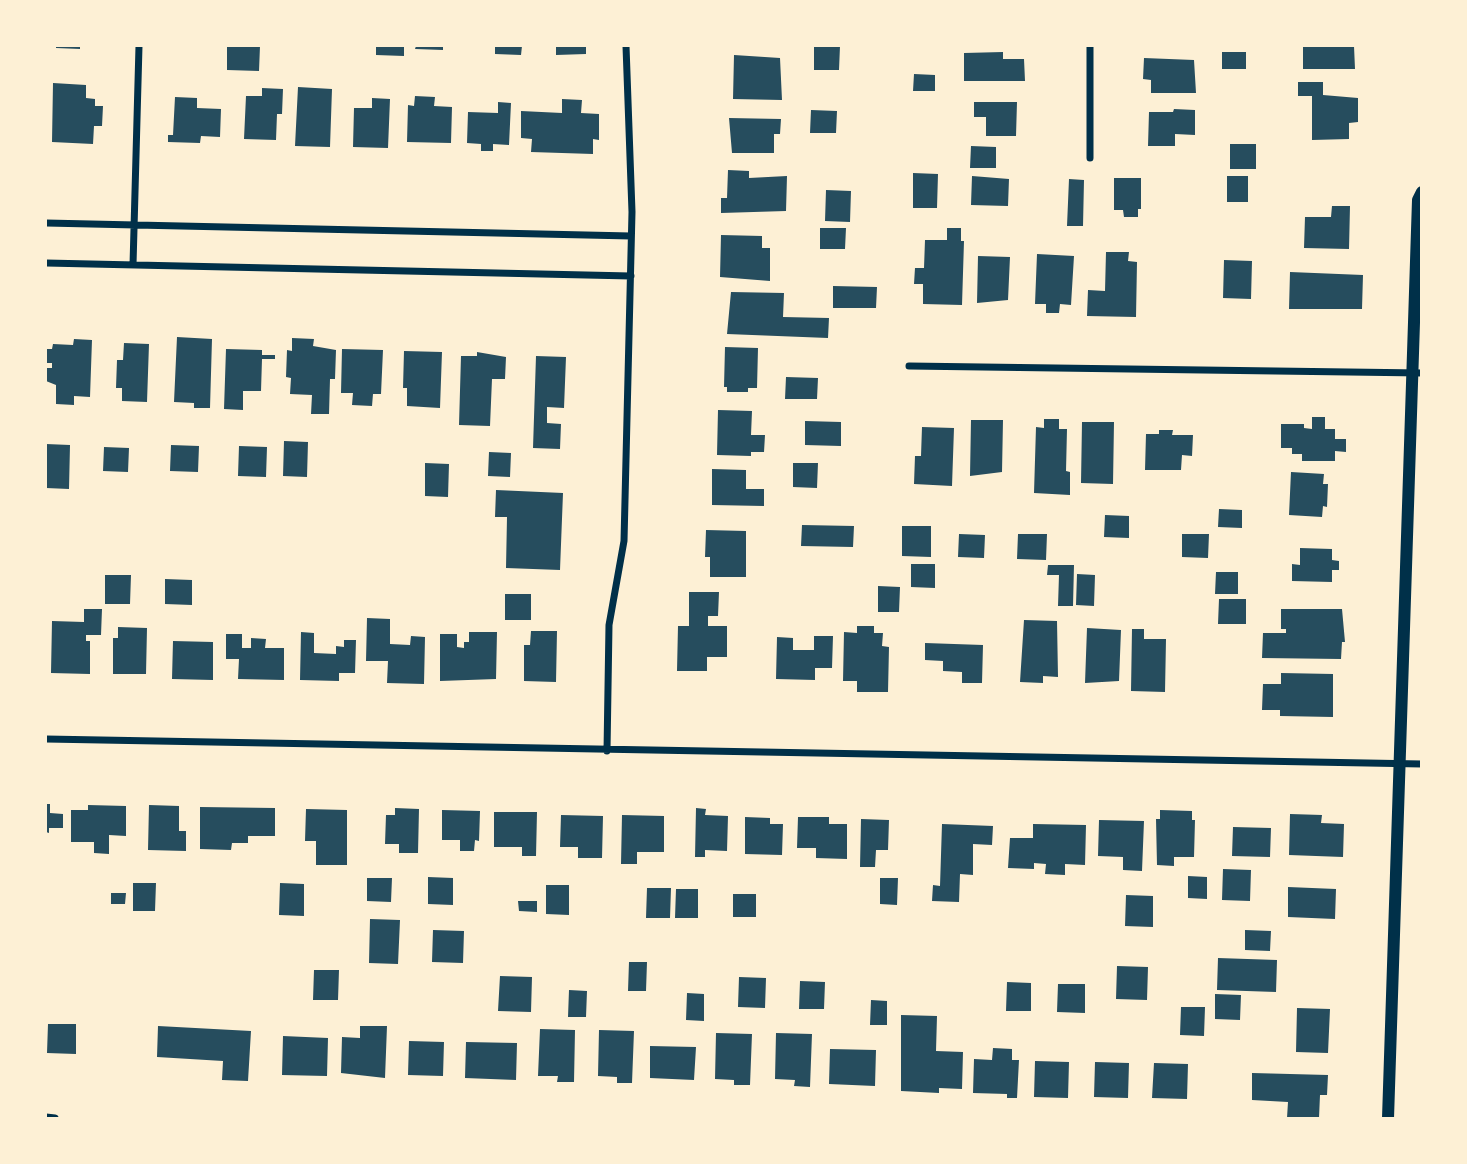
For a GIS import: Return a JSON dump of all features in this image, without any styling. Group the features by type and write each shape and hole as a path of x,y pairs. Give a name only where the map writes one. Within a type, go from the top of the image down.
{"street":[{"path":"133,265 139,46"},
{"path":"607,751 609,625 624,541 631,276 626,46"},
{"path":"1090,46 1090,158"},
{"path":"1388,1118 1399,763 1416,373 1418,200 1422,192"},
{"path":"46,223 631,236"},
{"path":"46,263 631,276"},
{"path":"909,366 1416,373"},
{"path":"46,739 1422,764"},
{"path":"46,1117 55,1118"}],"building":[{"path":"80,46 80,49 56,48"},
{"path":"227,46 260,46 259,71 227,70"},
{"path":"376,46 404,46 404,56 376,55"},
{"path":"416,46 443,46 443,50 415,49"},
{"path":"495,46 522,46 521,55 495,54"},
{"path":"556,46 586,46 586,54 556,55"},
{"path":"814,46 840,46 839,70 814,70"},
{"path":"1303,46 1354,46 1355,69 1303,69"},
{"path":"1003,52 1003,59 1024,59 1025,81 964,81 964,53"},
{"path":"1222,52 1246,52 1246,69 1222,69"},
{"path":"734,55 780,58 782,100 733,99"},
{"path":"1144,58 1194,60 1196,93 1151,93 1151,80 1143,79"},
{"path":"914,74 935,75 935,91 913,91"},
{"path":"1298,82 1323,82 1323,95 1358,98 1358,122 1349,123 1349,139 1312,140 1312,96 1298,96"},
{"path":"53,83 86,85 86,98 95,99 95,106 103,106 102,126 94,126 93,144 52,142"},
{"path":"298,87 332,89 330,147 295,146"},
{"path":"262,88 283,89 282,114 277,114 276,140 244,139 246,96 262,96"},
{"path":"415,96 435,97 434,106 452,107 451,143 407,142 408,105 414,106"},
{"path":"175,97 197,98 197,108 221,109 220,137 201,136 200,143 168,142 168,135 173,135"},
{"path":"372,98 390,99 388,148 353,147 354,108 372,108"},
{"path":"562,99 582,100 581,113 599,114 599,140 593,139 593,154 531,152 532,139 521,138 521,111 562,113"},
{"path":"498,102 511,103 509,145 493,144 493,151 481,151 481,144 467,143 468,112 498,113"},
{"path":"974,102 1017,102 1016,136 986,136 986,117 974,117"},
{"path":"1174,109 1195,110 1195,135 1175,134 1175,146 1148,146 1149,112 1173,112"},
{"path":"811,110 837,111 836,133 810,133"},
{"path":"729,118 781,119 780,134 774,134 774,153 732,153"},
{"path":"1230,144 1256,144 1256,169 1230,169"},
{"path":"971,146 996,147 996,168 970,168"},
{"path":"728,170 749,171 749,178 787,176 786,211 721,213 721,198 727,198"},
{"path":"913,173 938,174 937,208 913,208"},
{"path":"972,176 1009,179 1008,206 971,205"},
{"path":"1227,176 1248,176 1248,202 1227,202"},
{"path":"1114,178 1141,178 1141,209 1138,209 1138,217 1124,217 1123,210 1114,210"},
{"path":"1069,179 1084,180 1083,226 1067,226"},
{"path":"826,190 851,191 850,222 825,221"},
{"path":"1332,206 1350,206 1349,249 1304,248 1305,217 1331,217"},
{"path":"820,228 846,228 845,249 820,249"},
{"path":"947,228 961,228 961,241 964,241 962,305 923,304 923,284 914,284 915,268 924,268 925,240 947,240"},
{"path":"721,235 762,236 762,248 770,248 770,281 720,277"},
{"path":"1106,252 1129,252 1128,261 1137,262 1136,317 1087,316 1088,290 1105,291"},
{"path":"1037,254 1074,256 1071,305 1060,304 1059,313 1046,313 1046,304 1035,304"},
{"path":"978,256 1010,257 1008,300 977,303"},
{"path":"1224,260 1252,261 1251,299 1223,298"},
{"path":"1290,272 1363,275 1362,309 1289,309"},
{"path":"833,286 877,287 876,308 833,308"},
{"path":"731,292 784,293 783,317 829,318 828,338 727,334"},
{"path":"177,337 212,339 210,408 194,408 194,403 174,402"},
{"path":"292,338 314,339 313,346 336,350 335,379 330,379 329,414 311,414 312,395 290,394 291,378 286,377 287,350 292,351"},
{"path":"74,339 92,340 90,397 74,396 74,405 56,404 56,385 46,381 46,368 52,368 52,363 46,363 46,349 52,349 53,344 73,345"},
{"path":"124,343 149,344 147,402 122,401 122,388 116,388 117,360 123,360"},
{"path":"725,347 758,348 757,388 748,388 748,392 727,392 727,387 724,387"},
{"path":"226,349 262,350 262,355 275,355 275,359 262,359 261,391 243,391 243,410 224,409"},
{"path":"342,349 383,350 381,394 373,394 372,406 352,405 353,393 341,393"},
{"path":"404,351 442,352 440,408 407,406 407,388 403,388"},
{"path":"477,352 506,357 505,379 492,379 490,426 459,425 461,356 477,356"},
{"path":"536,356 566,357 564,408 547,407 547,423 561,424 560,449 533,448"},
{"path":"786,377 818,378 817,399 785,399"},
{"path":"718,410 752,411 751,435 765,435 764,452 751,452 751,456 717,455"},
{"path":"1312,417 1325,417 1325,429 1335,429 1335,439 1346,439 1346,452 1335,451 1335,461 1302,461 1302,454 1292,454 1292,448 1281,448 1281,424 1304,424 1304,428 1312,429"},
{"path":"1044,419 1059,419 1059,429 1067,429 1066,471 1070,472 1070,495 1034,493 1036,427 1044,428"},
{"path":"971,420 1003,420 1002,472 970,476"},
{"path":"805,421 841,422 841,446 805,445"},
{"path":"1082,422 1114,422 1113,484 1081,483"},
{"path":"922,427 954,428 952,486 914,484 915,456 921,456"},
{"path":"1159,430 1173,430 1172,435 1193,435 1192,456 1182,455 1181,470 1145,470 1146,434 1159,434"},
{"path":"284,441 308,442 307,477 283,476"},
{"path":"46,444 70,445 69,489 46,488"},
{"path":"171,445 199,446 198,472 170,471"},
{"path":"239,446 267,447 266,477 238,476"},
{"path":"104,447 129,448 128,472 103,471"},
{"path":"489,452 511,453 510,477 488,476"},
{"path":"425,463 449,464 448,497 425,496"},
{"path":"793,463 818,463 817,488 793,487"},
{"path":"712,469 746,470 746,489 764,489 764,506 712,505"},
{"path":"1291,472 1324,474 1323,484 1328,484 1327,507 1323,506 1322,517 1289,515"},
{"path":"496,490 563,493 560,570 506,568 507,517 495,517"},
{"path":"1219,509 1242,510 1242,528 1218,527"},
{"path":"1105,515 1129,516 1129,538 1104,537"},
{"path":"802,525 854,526 853,547 801,546"},
{"path":"902,526 931,526 931,557 902,556"},
{"path":"706,530 746,531 746,577 710,577 710,557 705,557"},
{"path":"959,534 985,535 984,558 958,557"},
{"path":"1018,534 1047,534 1046,560 1017,559"},
{"path":"1182,534 1209,534 1208,558 1182,557"},
{"path":"1300,548 1332,549 1332,560 1339,561 1339,570 1332,570 1332,582 1292,581 1292,564 1300,565"},
{"path":"911,564 935,564 935,588 911,587"},
{"path":"1048,565 1074,565 1073,606 1058,606 1059,575 1047,575"},
{"path":"1216,572 1238,572 1238,594 1215,594"},
{"path":"1077,574 1095,575 1094,606 1076,605"},
{"path":"105,575 131,575 130,604 105,604"},
{"path":"165,579 192,580 192,605 165,604"},
{"path":"878,586 900,587 899,612 878,612"},
{"path":"689,592 719,592 718,616 708,616 708,626 727,626 727,657 707,657 707,671 677,671 678,626 689,626"},
{"path":"505,594 531,594 531,620 505,620"},
{"path":"1219,599 1246,599 1246,624 1218,624"},
{"path":"84,609 102,609 101,635 86,635 86,641 90,641 90,674 51,673 52,621 84,622"},
{"path":"1281,609 1342,609 1345,642 1342,642 1341,659 1262,658 1263,633 1286,633 1286,629 1281,629"},
{"path":"367,618 390,619 390,644 410,645 411,636 425,637 424,684 387,683 388,661 366,661"},
{"path":"1024,620 1057,621 1058,677 1043,676 1043,683 1020,682"},
{"path":"857,626 874,626 874,633 883,633 882,646 889,647 888,692 857,692 857,681 843,681 844,632 857,633"},
{"path":"118,627 147,628 146,674 113,674 113,638 118,638"},
{"path":"1087,628 1121,630 1119,681 1085,683"},
{"path":"1132,629 1144,629 1144,639 1166,639 1165,692 1131,691"},
{"path":"531,631 557,631 556,682 524,681 524,645 530,645"},
{"path":"301,632 314,633 314,653 336,654 336,646 344,647 344,640 356,640 355,673 339,673 339,681 300,680"},
{"path":"469,632 497,632 496,679 440,681 440,634 457,634 457,647 464,648 464,642 469,642"},
{"path":"226,634 242,634 242,648 251,648 251,638 266,639 265,648 284,648 284,680 238,679 239,659 226,659"},
{"path":"814,636 833,636 832,668 815,668 815,680 776,679 777,637 793,638 793,650 814,650"},
{"path":"173,641 213,642 213,680 172,679"},
{"path":"925,643 983,645 982,683 962,683 962,672 943,671 943,661 925,660"},
{"path":"1281,673 1333,674 1333,717 1280,716 1280,710 1262,710 1263,684 1281,684"},
{"path":"46,804 50,804 50,813 63,814 63,828 49,828 49,833 46,832"},
{"path":"88,805 126,806 126,836 109,835 109,854 94,853 94,842 71,842 71,810 88,810"},
{"path":"149,805 179,806 179,831 186,831 186,851 148,850"},
{"path":"200,807 275,808 275,836 248,836 248,843 232,843 231,850 200,849"},
{"path":"395,808 419,809 418,853 399,853 399,844 385,844 386,815 395,815"},
{"path":"696,808 706,809 705,815 728,816 727,851 705,850 705,857 695,857"},
{"path":"306,809 347,810 347,865 316,865 316,841 305,841"},
{"path":"442,810 480,811 479,841 475,840 474,851 460,851 460,840 442,840"},
{"path":"1160,810 1192,811 1192,820 1195,820 1194,857 1174,857 1174,866 1157,865 1156,819 1160,819"},
{"path":"494,812 537,812 536,856 522,856 522,847 494,847"},
{"path":"1290,814 1322,815 1321,823 1344,824 1343,857 1289,855"},
{"path":"561,815 603,816 602,858 578,858 578,847 560,847"},
{"path":"622,815 664,816 664,852 637,852 637,864 621,864"},
{"path":"745,817 770,818 770,824 783,824 782,855 745,854"},
{"path":"798,817 829,817 829,824 847,824 847,859 816,858 816,848 797,848"},
{"path":"861,819 889,820 888,850 876,850 875,867 860,867"},
{"path":"1099,820 1144,821 1142,871 1123,870 1123,857 1098,856"},
{"path":"942,824 993,826 992,845 973,844 973,875 960,874 959,902 932,901 933,885 940,886"},
{"path":"1033,824 1086,825 1085,865 1065,864 1065,875 1045,874 1046,864 1034,863 1034,869 1008,868 1010,838 1033,838"},
{"path":"1233,827 1271,828 1270,857 1232,856"},
{"path":"1223,869 1251,870 1250,901 1222,900"},
{"path":"1188,876 1207,877 1207,899 1188,898"},
{"path":"428,877 453,878 453,905 428,904"},
{"path":"367,878 392,878 391,902 367,901"},
{"path":"880,878 898,878 897,905 880,904"},
{"path":"133,883 156,883 155,911 133,911"},
{"path":"280,883 304,884 304,916 279,915"},
{"path":"546,885 569,885 569,915 546,914"},
{"path":"1288,887 1336,889 1335,919 1288,917"},
{"path":"647,888 671,888 670,918 646,918"},
{"path":"676,889 698,889 698,918 675,918"},
{"path":"111,893 126,893 125,904 111,904"},
{"path":"733,894 756,894 756,917 733,917"},
{"path":"1126,895 1153,896 1153,927 1125,926"},
{"path":"518,901 537,901 537,912 519,911"},
{"path":"370,919 400,920 398,964 369,963"},
{"path":"433,930 464,931 463,963 432,962"},
{"path":"1245,930 1271,931 1270,951 1245,950"},
{"path":"1218,958 1277,960 1276,992 1217,990"},
{"path":"629,962 647,962 646,991 628,991"},
{"path":"1117,966 1148,967 1147,1000 1116,999"},
{"path":"314,970 339,970 338,1000 313,1000"},
{"path":"500,976 532,977 531,1012 498,1011"},
{"path":"739,977 766,978 765,1008 738,1007"},
{"path":"800,981 825,982 824,1009 799,1009"},
{"path":"1007,982 1031,983 1031,1011 1006,1011"},
{"path":"1058,984 1085,984 1085,1013 1057,1012"},
{"path":"569,990 587,991 586,1017 568,1017"},
{"path":"687,993 704,994 704,1021 686,1020"},
{"path":"1215,994 1241,995 1240,1020 1215,1019"},
{"path":"871,1000 887,1001 887,1025 870,1025"},
{"path":"1181,1007 1205,1007 1204,1036 1180,1035"},
{"path":"1297,1008 1330,1009 1328,1053 1296,1052"},
{"path":"901,1015 937,1016 936,1051 963,1052 962,1089 939,1088 939,1093 901,1091"},
{"path":"48,1024 76,1024 76,1054 47,1053"},
{"path":"158,1026 251,1031 248,1081 222,1080 223,1061 157,1057"},
{"path":"360,1026 387,1026 385,1078 341,1073 342,1037 360,1038"},
{"path":"540,1029 575,1030 574,1082 557,1082 558,1076 538,1076"},
{"path":"599,1030 634,1031 632,1083 617,1083 617,1077 598,1076"},
{"path":"716,1033 752,1034 750,1085 734,1085 734,1080 715,1079"},
{"path":"776,1033 812,1034 810,1087 794,1086 795,1080 775,1079"},
{"path":"283,1036 328,1038 327,1076 282,1075"},
{"path":"409,1041 444,1042 443,1076 408,1075"},
{"path":"466,1042 517,1043 516,1080 465,1078"},
{"path":"650,1046 696,1047 694,1080 650,1078"},
{"path":"993,1048 1012,1049 1012,1060 1019,1060 1017,1098 1007,1098 1007,1094 973,1093 974,1059 992,1060"},
{"path":"830,1049 876,1050 875,1086 829,1084"},
{"path":"1035,1061 1069,1062 1068,1098 1034,1097"},
{"path":"1095,1062 1129,1063 1128,1098 1094,1097"},
{"path":"1154,1063 1188,1064 1187,1099 1152,1098"},
{"path":"1252,1073 1328,1075 1327,1095 1320,1095 1319,1118 1287,1118 1288,1102 1252,1100"}]}
